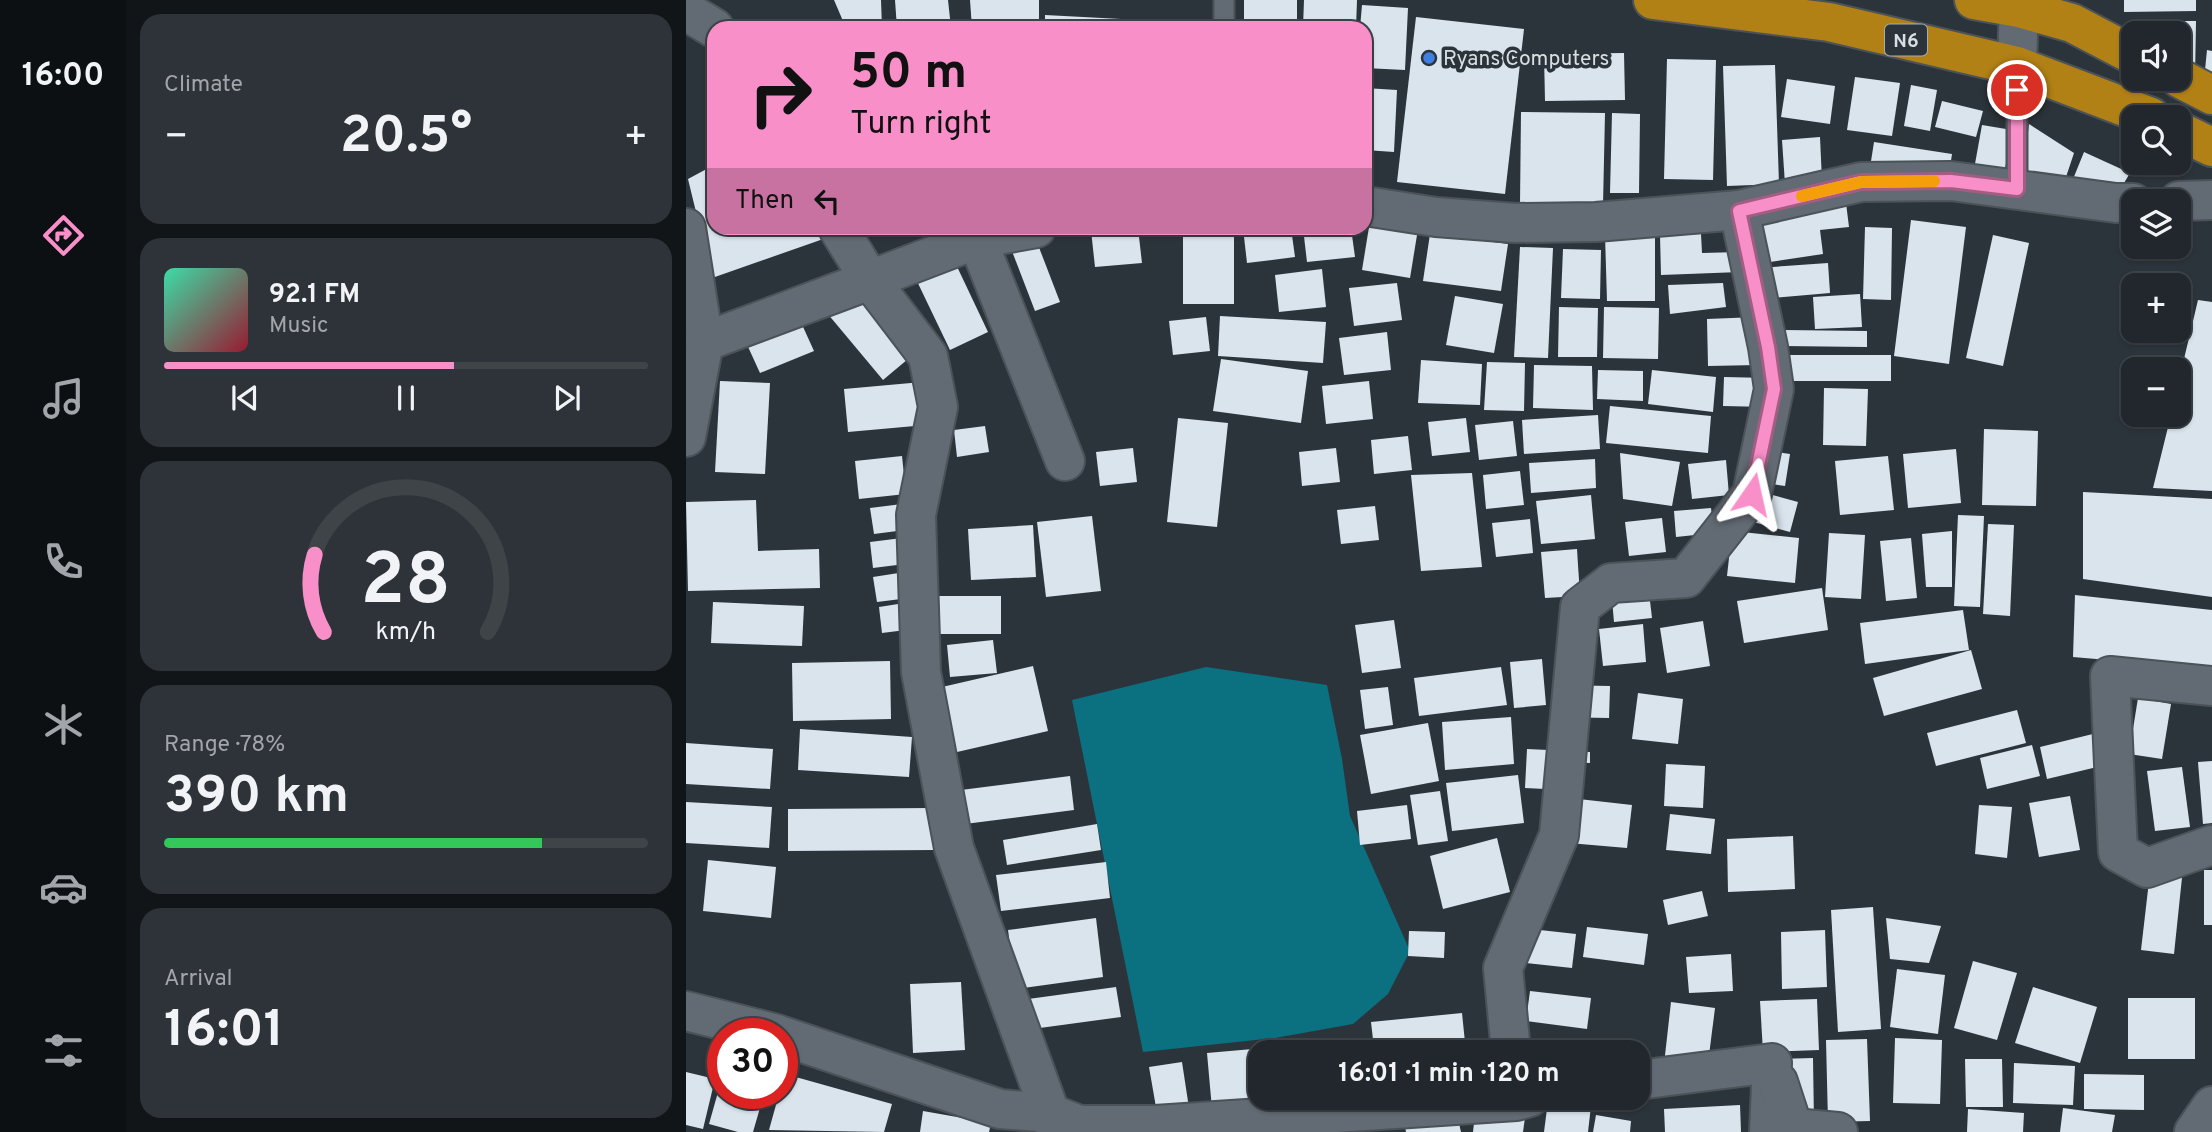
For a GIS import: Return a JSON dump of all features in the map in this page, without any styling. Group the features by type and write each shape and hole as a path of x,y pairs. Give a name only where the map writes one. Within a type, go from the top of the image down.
{"highway":[{"name":"N6","path":"1653,0 1829,22 2017,66 2121,106"},
{"path":"1974,0 2019,4 2072,23 2121,49"},
{"path":"2191,84 2212,95"},
{"path":"2191,137 2212,147"}],"street":[{"path":"2017,66 2019,4"},
{"path":"686,11 707,24"},
{"path":"1372,207 1436,217 1516,223 1596,222 1739,211 1861,182 1951,181 2121,203"},
{"path":"2191,201 2212,200"},
{"path":"1510,1040 1503,968 1559,835 1580,607 1611,583 1686,578 1752,494 1774,389 1768,347 1739,211"},
{"path":"686,228 704,342 686,437"},
{"path":"842,235 870,280 928,356 938,407 916,515 921,672 954,848 1053,1123"},
{"path":"704,342 977,239 998,235"},
{"path":"977,239 1065,461"},
{"path":"2212,687 2110,676 2118,852 2147,869 2212,845"},
{"path":"686,1011 714,1018"},
{"path":"798,1041 1000,1109 1053,1123 1155,1125 1336,1122 1432,1110"},
{"path":"1650,1078 1772,1063"},
{"path":"1769,1132 1772,1063"},
{"path":"1772,1063 1793,1128 1838,1132"},
{"path":"2194,1132 2212,1107"}],"lane":[{"path":"1224,0 1224,21"},
{"path":"2017,66 2017,189"}],"water":[{"path":"1206,667 1327,685 1350,816 1410,951 1388,994 1353,1024 1275,1038 1143,1052 1072,700"}],"building":[{"path":"834,0 881,0 882,21 843,21"},
{"path":"895,0 948,0 950,21 896,21"},
{"path":"970,0 1039,0 1039,21 972,21"},
{"path":"1244,0 1297,0 1297,21 1244,21"},
{"path":"1304,0 1357,0 1356,21 1303,21"},
{"path":"2124,0 2196,0 2196,11 2124,12"},
{"path":"1362,5 1408,8 1405,70 1372,68 1372,21 1361,21"},
{"path":"1045,15 1121,19 1121,21 1045,21"},
{"path":"1416,17 1524,29 1505,194 1397,182"},
{"path":"2191,21 2196,21 2195,78 2191,76"},
{"path":"2207,50 2212,51 2212,84 2204,80"},
{"path":"1624,53 1625,100 1545,101 1544,54"},
{"path":"1667,59 1716,60 1713,180 1664,179"},
{"path":"1775,65 1779,184 1727,186 1723,66"},
{"path":"1855,77 1900,83 1892,136 1847,130"},
{"path":"1787,79 1835,86 1830,124 1781,117"},
{"path":"1911,85 1937,90 1930,131 1904,126"},
{"path":"1372,88 1397,90 1394,152 1372,150"},
{"path":"1942,101 1983,111 1976,137 1935,127"},
{"path":"1521,112 1605,113 1603,205 1520,204"},
{"path":"1612,113 1640,114 1639,193 1610,193"},
{"path":"2029,124 2074,153 2061,192 2022,184"},
{"path":"1982,125 2012,130 2003,180 1973,175"},
{"path":"1820,137 1822,181 1785,184 1782,140"},
{"path":"1874,142 1952,154 1947,187 1869,174"},
{"path":"2084,152 2121,169 2121,175 2129,175 2115,198 2069,189"},
{"path":"707,169 707,235 829,237 712,278 688,179"},
{"path":"1846,203 1849,227 1820,230 1823,254 1757,264 1751,216"},
{"path":"1911,220 1966,227 1949,364 1894,356"},
{"path":"1372,221 1418,229 1410,278 1362,270 1368,235 1372,235"},
{"path":"1865,227 1892,228 1891,300 1863,299"},
{"path":"1430,234 1508,244 1501,291 1423,281"},
{"path":"1701,234 1702,253 1740,252 1740,272 1661,275 1660,235"},
{"path":"1092,235 1139,235 1142,263 1095,267"},
{"path":"1183,235 1234,235 1234,304 1183,304"},
{"path":"1244,235 1292,235 1295,257 1247,263"},
{"path":"1304,235 1352,235 1355,257 1307,262"},
{"path":"1605,235 1655,235 1655,301 1607,301"},
{"path":"1993,235 2029,243 2003,366 1966,358"},
{"path":"1035,237 1060,302 1035,311 1010,246"},
{"path":"1520,247 1553,248 1548,358 1514,357"},
{"path":"1563,249 1601,250 1600,299 1561,298"},
{"path":"952,256 988,332 950,350 914,275"},
{"path":"1828,263 1830,293 1761,299 1759,268"},
{"path":"1322,269 1326,307 1279,312 1275,275"},
{"path":"1397,283 1402,320 1354,326 1349,288"},
{"path":"1723,283 1726,307 1670,314 1668,285"},
{"path":"870,289 908,359 883,380 827,313"},
{"path":"1860,294 1862,327 1815,329 1813,297"},
{"path":"1455,296 1503,304 1494,353 1446,345"},
{"path":"2198,300 2212,302 2212,491 2153,488 2168,427 2191,427 2191,357 2184,357 2188,343 2191,343 2191,329"},
{"path":"1559,307 1598,308 1597,357 1558,357"},
{"path":"1604,307 1659,308 1658,359 1603,358"},
{"path":"1220,316 1326,322 1323,363 1218,356"},
{"path":"1206,317 1210,351 1173,355 1169,321"},
{"path":"1757,317 1758,365 1708,366 1707,319"},
{"path":"799,318 814,351 760,373 744,338"},
{"path":"1783,330 1867,331 1867,347 1783,346"},
{"path":"1387,332 1391,370 1344,375 1339,338"},
{"path":"1786,355 1891,355 1891,381 1786,381"},
{"path":"1221,359 1308,371 1301,423 1213,411"},
{"path":"1421,360 1482,364 1480,405 1418,403"},
{"path":"1487,362 1525,363 1524,411 1484,410"},
{"path":"1534,365 1592,366 1593,410 1533,408"},
{"path":"1598,370 1643,371 1643,401 1597,399"},
{"path":"1652,370 1716,377 1713,412 1648,404"},
{"path":"1724,377 1769,378 1768,407 1723,406"},
{"path":"720,381 770,383 765,474 715,472"},
{"path":"1369,381 1373,419 1326,424 1322,386"},
{"path":"922,382 926,425 848,432 844,389"},
{"path":"1824,388 1868,389 1866,446 1823,445"},
{"path":"1610,406 1711,416 1708,453 1606,443"},
{"path":"1598,415 1600,449 1524,454 1522,420"},
{"path":"1178,418 1228,423 1217,527 1167,522"},
{"path":"1466,418 1470,452 1432,456 1428,422"},
{"path":"1513,421 1517,456 1479,460 1475,425"},
{"path":"985,426 989,452 957,457 954,430"},
{"path":"1984,429 2038,431 2036,506 1982,505"},
{"path":"1408,436 1412,470 1374,474 1371,440"},
{"path":"1133,448 1137,482 1100,486 1096,452"},
{"path":"1336,448 1340,482 1302,486 1299,452"},
{"path":"1751,448 1790,454 1785,486 1746,480"},
{"path":"1956,449 1961,503 1908,508 1903,454"},
{"path":"1620,453 1680,462 1672,506 1623,499"},
{"path":"902,456 906,494 859,499 855,461"},
{"path":"1888,456 1894,510 1840,515 1835,461"},
{"path":"1595,459 1596,488 1531,493 1529,463"},
{"path":"1726,460 1729,495 1692,499 1688,464"},
{"path":"1520,471 1524,505 1486,509 1483,475"},
{"path":"1472,473 1482,567 1421,571 1411,475"},
{"path":"1739,486 1798,502 1790,532 1731,516"},
{"path":"2083,492 2212,499 2212,597 2083,579"},
{"path":"1591,495 1595,539 1541,544 1536,501"},
{"path":"756,500 758,551 819,549 820,588 688,591 686,502"},
{"path":"902,504 905,530 874,534 870,508"},
{"path":"1375,506 1379,540 1341,544 1337,510"},
{"path":"1711,508 1714,533 1676,537 1674,511"},
{"path":"1958,515 1984,516 1980,607 1954,606"},
{"path":"1092,516 1101,591 1046,597 1037,522"},
{"path":"1662,518 1666,552 1629,556 1625,522"},
{"path":"1530,519 1533,553 1496,557 1492,523"},
{"path":"1988,524 2014,525 2010,616 1983,614"},
{"path":"1033,525 1036,577 971,580 968,529"},
{"path":"1732,531 1799,538 1795,583 1727,576"},
{"path":"1952,531 1952,587 1926,587 1922,534"},
{"path":"1829,533 1865,535 1861,599 1825,597"},
{"path":"902,538 905,564 873,568 870,542"},
{"path":"1911,538 1917,598 1886,601 1880,541"},
{"path":"1577,549 1580,596 1545,598 1541,552"},
{"path":"905,572 909,598 877,602 873,577"},
{"path":"1648,584 1652,618 1614,622 1611,588"},
{"path":"1822,588 1828,630 1744,643 1737,601"},
{"path":"2075,595 2212,610 2212,669 2073,657"},
{"path":"930,596 1001,596 1001,634 930,634"},
{"path":"713,602 804,606 802,646 711,643"},
{"path":"911,602 914,629 882,633 879,607"},
{"path":"1963,610 1969,650 1865,664 1860,623"},
{"path":"1394,620 1401,668 1362,673 1355,625"},
{"path":"1703,621 1710,666 1667,673 1660,628"},
{"path":"1643,624 1646,662 1603,666 1599,629"},
{"path":"993,640 997,673 950,677 947,645"},
{"path":"1971,650 1982,689 1884,716 1873,678"},
{"path":"1542,659 1546,705 1514,708 1510,662"},
{"path":"890,661 891,719 793,721 792,663"},
{"path":"1033,666 1048,731 944,755 929,690"},
{"path":"1501,667 1507,705 1419,716 1414,678"},
{"path":"1556,685 1610,686 1609,718 1555,717"},
{"path":"1388,687 1393,725 1365,729 1360,690"},
{"path":"1638,693 1683,699 1678,744 1632,739"},
{"path":"2138,698 2171,704 2162,759 2129,754"},
{"path":"2017,710 2026,743 1936,766 1927,733"},
{"path":"1511,717 1514,764 1445,770 1442,722"},
{"path":"1428,723 1439,781 1371,794 1360,735"},
{"path":"800,729 912,737 909,777 798,770"},
{"path":"2109,730 2118,762 2047,779 2040,747"},
{"path":"686,743 773,749 770,789 686,784"},
{"path":"2032,745 2040,776 1987,789 1980,758"},
{"path":"1527,749 1590,752 1590,763 1546,761 1545,789 1525,788"},
{"path":"2212,761 2212,823 2203,824 2198,762"},
{"path":"1666,764 1705,766 1703,808 1664,806"},
{"path":"2182,767 2190,827 2155,831 2147,771"},
{"path":"1518,775 1524,823 1452,831 1446,783"},
{"path":"1070,776 1074,810 957,825 953,791"},
{"path":"1440,791 1448,841 1418,845 1410,795"},
{"path":"2070,796 2080,850 2039,857 2029,803"},
{"path":"1561,797 1632,805 1627,848 1557,842"},
{"path":"686,802 772,807 769,848 686,843"},
{"path":"1407,805 1411,839 1360,845 1357,811"},
{"path":"1979,805 2012,807 2007,858 1975,854"},
{"path":"933,808 933,850 788,851 788,809"},
{"path":"1670,814 1715,819 1711,854 1666,850"},
{"path":"1097,824 1101,850 1007,865 1003,840"},
{"path":"1793,836 1795,889 1728,892 1727,839"},
{"path":"1497,838 1510,892 1443,909 1430,856"},
{"path":"708,860 776,867 771,918 703,911"},
{"path":"1106,862 1110,898 1001,911 996,875"},
{"path":"2151,864 2183,868 2174,954 2141,950"},
{"path":"2204,870 2212,870 2212,925 2204,925"},
{"path":"1702,891 1708,916 1668,925 1663,900"},
{"path":"1873,907 1881,1029 1838,1032 1831,910"},
{"path":"1096,918 1103,977 1016,989 1008,930"},
{"path":"1886,918 1941,926 1929,963 1890,959"},
{"path":"1587,927 1648,934 1644,965 1583,957"},
{"path":"1531,929 1576,934 1572,968 1526,963"},
{"path":"1825,930 1827,987 1782,989 1781,932"},
{"path":"1409,931 1445,932 1444,958 1408,956"},
{"path":"1731,954 1733,991 1689,993 1686,957"},
{"path":"1973,961 2017,973 1997,1040 1954,1028"},
{"path":"1897,969 1945,975 1938,1034 1890,1027"},
{"path":"961,982 965,1050 913,1053 910,984"},
{"path":"1116,987 1121,1017 1025,1030 1021,1000"},
{"path":"2033,987 2097,1007 2080,1063 2015,1043"},
{"path":"1530,991 1591,998 1587,1029 1526,1021"},
{"path":"2128,998 2195,998 2195,1059 2128,1059"},
{"path":"1817,999 1819,1050 1763,1052 1760,1001"},
{"path":"1671,1002 1715,1008 1705,1087 1662,1082"},
{"path":"1462,1013 1465,1040 1373,1040 1371,1022"},
{"path":"1895,1038 1942,1040 1940,1104 1893,1103"},
{"path":"1867,1039 1870,1121 1828,1122 1826,1040"},
{"path":"1248,1049 1248,1106 1212,1109 1207,1053"},
{"path":"1813,1058 1814,1123 1774,1059"},
{"path":"1965,1059 2002,1059 2003,1107 1966,1107"},
{"path":"1182,1062 1189,1108 1157,1113 1149,1067"},
{"path":"2014,1063 2075,1066 2073,1105 2013,1103"},
{"path":"686,1072 707,1077 708,1109 703,1129 686,1125"},
{"path":"2084,1074 2144,1075 2144,1110 2084,1109"},
{"path":"798,1078 892,1104 884,1132 769,1130 775,1109 798,1109"},
{"path":"1740,1105 1741,1132 1665,1132 1664,1109"},
{"path":"2063,1108 2115,1115 2112,1132 2060,1132"},
{"path":"713,1109 760,1109 753,1132 738,1132 709,1124"},
{"path":"1968,1109 2024,1113 2023,1132 1967,1132"},
{"path":"1456,1110 1461,1132 1406,1132 1404,1121"},
{"path":"1476,1110 1526,1110 1523,1132 1473,1132"},
{"path":"1547,1110 1591,1110 1588,1132 1544,1132"},
{"path":"923,1111 991,1123 989,1132 920,1132"},
{"path":"1596,1115 1631,1121 1630,1132 1593,1132"}],"slow traffic":[{"path":"1802,196 1861,182 1934,181"}],"place":[{"name":"Ryans Computers","path":"1429,58"}],"route":[{"path":"1752,494 1774,389 1768,347 1739,211 1861,182 1951,181 2017,189 2017,90"}]}
